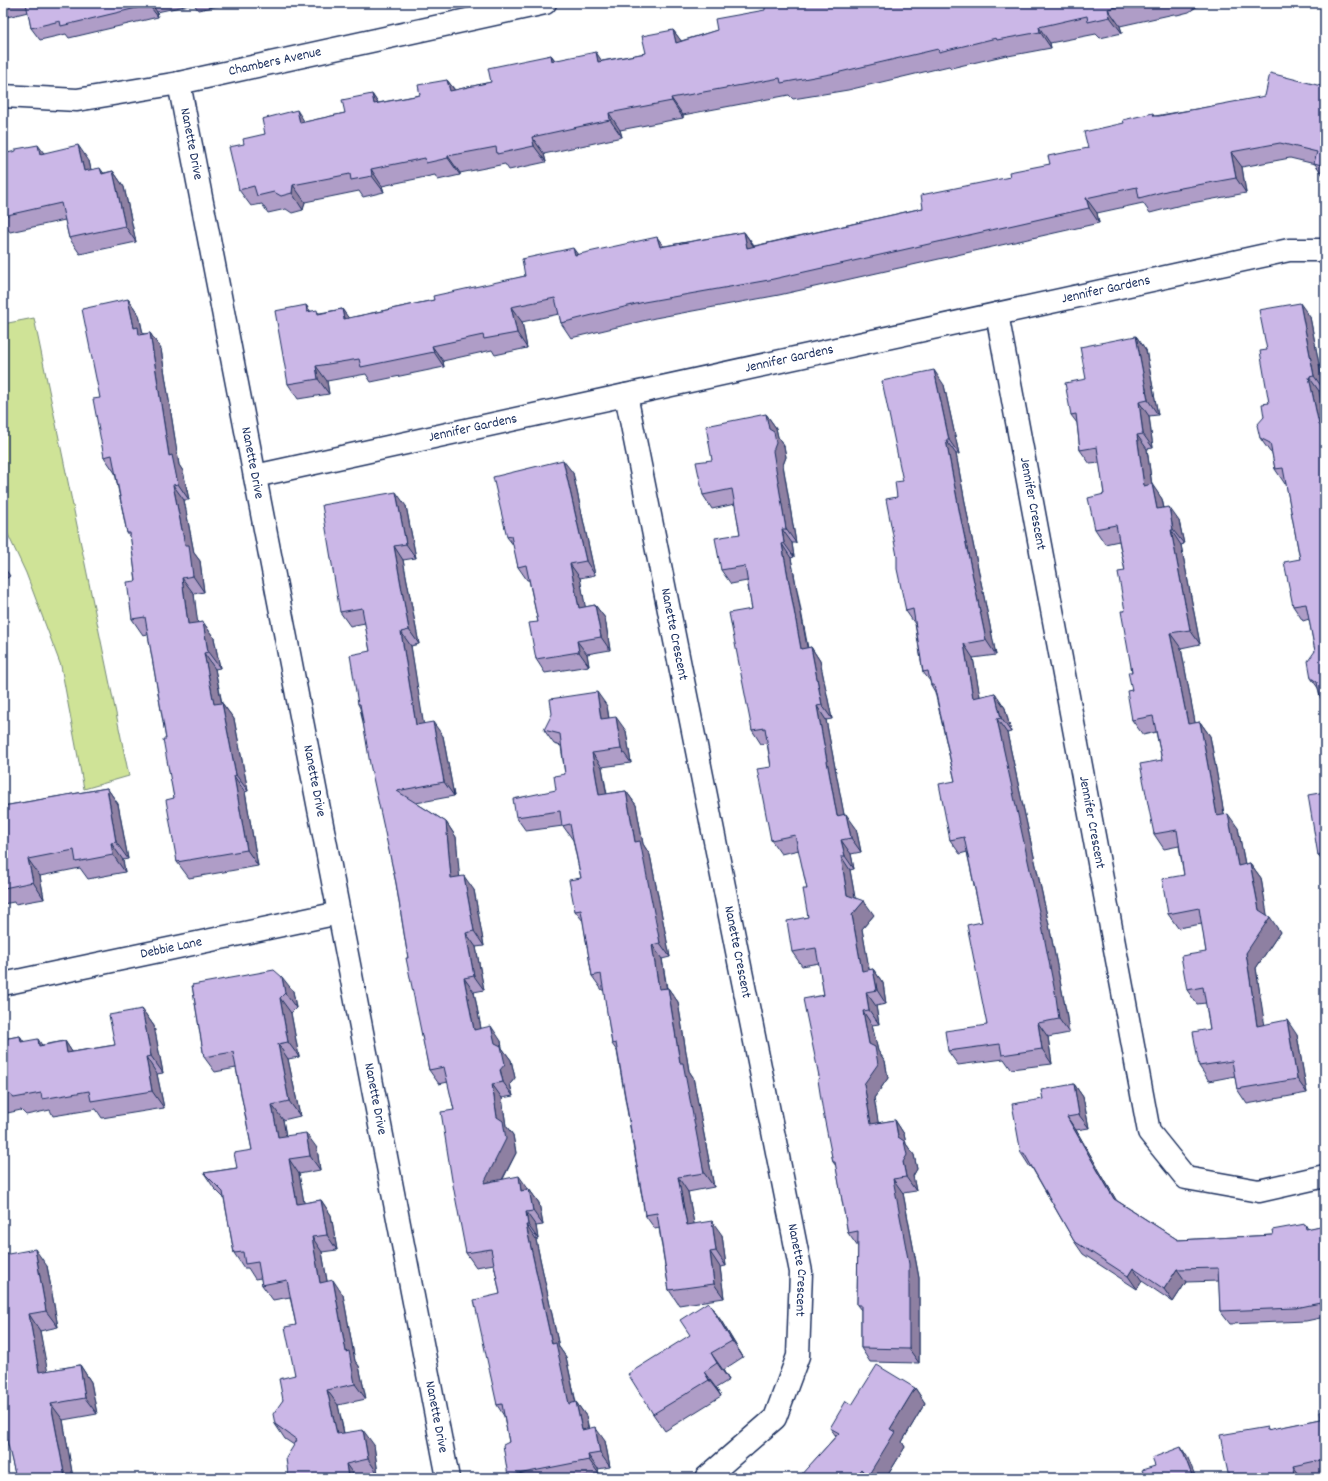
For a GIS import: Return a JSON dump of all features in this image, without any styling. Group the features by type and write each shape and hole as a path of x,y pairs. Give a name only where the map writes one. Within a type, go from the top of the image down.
{"street":[{"name":"Chambers Avenue","path":"3,96 77,100 179,83 545,3"},
{"name":"Nanette Drive","path":"179,83 448,1478"},
{"name":"Jennifer Gardens","path":"255,476 1289,250 1325,250"},
{"name":"Jennifer Crescent","path":"997,314 1148,1132 1186,1178 1259,1191 1325,1176"},
{"name":"Nanette Crescent","path":"626,395 801,1272 798,1356 775,1418 706,1478"},
{"name":"Debbie Lane","path":"3,984 339,913"}],"green space":[{"path":"34,318 129,776 84,789 61,666 26,573 3,524 3,324"}],"building":[{"path":"26,3 149,3 149,5 61,26 60,21 31,28"},
{"path":"781,3 794,3 795,6 808,3 1135,3 1108,9 1110,17 1088,22 1087,16 1039,27 1040,32 997,40 996,38 939,52 938,49 836,73 781,83 780,78 671,98 672,101 609,113 610,120 532,137 534,146 497,154 496,147 448,156 448,158 426,163 425,158 371,169 372,176 351,180 350,174 293,185 292,193 281,196 274,192 257,196 254,186 239,190 229,147 244,144 243,139 265,134 262,119 297,110 300,123 345,113 342,100 372,94 374,104 420,95 418,85 447,80 450,91 491,82 488,68 551,55 552,61 596,52 598,62 646,53 642,36 673,30 676,43 717,30 715,19 765,10 765,6"},
{"path":"1270,73 1325,87 1325,166 1314,163 1317,152 1280,143 1231,152 1236,178 1170,190 1139,198 1137,187 1086,198 1089,208 769,280 644,302 561,323 555,298 511,307 517,333 484,339 483,335 432,346 434,352 361,367 359,359 316,366 318,379 288,384 275,311 306,305 307,312 317,310 318,314 342,309 344,319 434,300 433,296 525,276 522,259 573,248 575,255 657,237 660,247 744,232 747,248 923,208 921,195 1010,177 1009,172 1050,164 1048,156 1088,148 1084,132 1124,123 1123,120 1153,113 1154,116 1159,116 1265,96"},
{"path":"38,145 40,154 78,145 84,171 100,168 102,174 113,171 125,226 69,238 61,203 3,216 3,154 16,151 16,149"},
{"path":"128,299 134,328 138,327 139,335 150,333 169,456 172,455 178,484 173,485 185,545 189,545 193,576 182,578 188,624 203,622 208,652 204,653 214,704 222,703 236,775 234,776 247,850 177,862 166,800 174,798 163,739 166,739 145,617 132,619 127,582 136,581 130,533 127,533 112,455 104,457 93,399 100,398 82,309"},
{"path":"1300,303 1314,376 1309,377 1319,425 1325,424 1325,696 1320,697 1317,682 1311,678 1308,661 1315,651 1306,604 1293,606 1284,562 1300,559 1283,468 1275,469 1270,443 1260,438 1257,425 1264,417 1262,404 1269,403 1260,351 1267,350 1259,310"},
{"path":"1136,336 1148,400 1139,402 1143,434 1137,435 1144,486 1152,484 1157,509 1169,507 1173,530 1171,530 1190,630 1170,633 1188,724 1200,722 1217,816 1228,814 1238,866 1250,863 1259,910 1270,917 1246,953 1257,1026 1287,1020 1297,1079 1237,1089 1232,1061 1199,1066 1193,1032 1210,1029 1203,987 1187,990 1181,956 1206,952 1199,908 1168,914 1162,879 1184,875 1177,830 1154,834 1140,764 1162,760 1153,716 1132,720 1127,691 1132,690 1128,672 1132,672 1121,611 1125,611 1118,572 1125,571 1116,525 1095,529 1088,498 1104,494 1097,447 1080,450 1076,414 1071,415 1065,383 1086,379 1080,347"},
{"path":"934,370 949,440 946,440 960,515 986,640 964,644 973,698 995,693 1001,718 997,719 1039,911 1059,1019 1038,1023 1042,1049 1002,1055 1000,1044 948,1051 945,1031 987,1025 967,925 982,922 964,837 950,840 939,784 955,781 934,685 931,685 928,671 923,672 913,609 906,611 897,569 897,556 886,499 897,497 895,482 903,481 882,381"},
{"path":"766,414 769,429 774,432 776,443 773,451 786,529 782,529 784,543 782,544 801,649 811,647 822,705 817,706 837,816 846,814 851,838 841,840 845,856 841,856 847,895 864,901 852,915 862,971 873,969 877,990 866,992 869,1010 863,1011 869,1044 875,1047 878,1064 864,1084 871,1124 895,1120 898,1137 904,1141 907,1155 903,1162 906,1177 893,1179 909,1264 909,1349 861,1348 861,1305 857,1305 858,1231 848,1233 835,1162 833,1162 823,1112 818,1080 819,1076 803,999 824,995 816,948 792,952 787,921 808,917 803,889 807,889 795,835 771,840 757,769 771,767 765,728 752,730 729,613 752,609 745,566 721,570 715,538 740,534 732,489 703,495 696,462 712,460 706,426"},
{"path":"563,460 586,561 570,564 579,608 595,605 601,637 577,641 579,652 536,659 529,623 538,622 526,565 518,567 511,536 507,537 493,477"},
{"path":"396,492 406,544 394,546 409,630 401,632 416,725 433,722 444,782 397,791 446,822 451,878 464,876 474,931 466,933 474,976 464,978 474,1030 491,1026 495,1043 501,1046 505,1064 500,1070 503,1082 492,1084 497,1117 503,1121 506,1139 484,1183 519,1176 521,1191 529,1189 533,1211 526,1212 528,1225 526,1225 552,1344 556,1343 569,1404 576,1402 582,1430 595,1427 600,1453 588,1455 589,1460 508,1476 503,1445 509,1442 502,1404 497,1405 474,1300 500,1294 491,1249 466,1253 441,1112 454,1110 444,1067 429,1070 406,958 408,958 396,883 370,764 350,655 370,651 362,608 340,612 322,505"},
{"path":"597,692 601,719 616,717 621,749 592,753 599,795 626,791 635,842 640,841 660,943 652,945 659,989 668,988 680,1063 683,1063 704,1173 678,1177 687,1225 712,1221 716,1251 710,1252 714,1284 669,1290 657,1213 645,1215 616,1043 612,1044 601,974 592,976 581,910 575,911 569,880 581,878 570,824 562,826 560,811 516,817 513,799 556,790 554,776 565,774 560,734 544,730 552,714 550,699"},
{"path":"107,788 116,842 111,843 113,855 76,862 74,850 28,859 33,882 4,888 3,806"},
{"path":"1325,792 1325,854 1318,855 1308,795"},
{"path":"274,970 282,977 285,993 280,998 288,1042 278,1044 289,1101 272,1105 278,1137 306,1133 310,1156 289,1159 297,1204 321,1200 327,1235 312,1237 320,1283 333,1280 346,1352 349,1351 355,1384 327,1390 337,1434 363,1430 368,1459 346,1464 348,1478 292,1478 288,1474 286,1458 297,1440 275,1424 273,1414 283,1400 279,1379 295,1375 285,1327 296,1325 287,1280 262,1285 258,1262 245,1264 243,1252 234,1253 223,1192 204,1173 237,1168 234,1153 252,1150 233,1052 204,1057 192,985"},
{"path":"142,1009 151,1056 146,1057 152,1091 91,1101 89,1091 42,1099 41,1093 14,1098 9,1094 3,1095 3,1039 20,1036 21,1042 38,1039 39,1046 65,1041 67,1053 115,1045 109,1015"},
{"path":"1074,1084 1079,1115 1067,1117 1114,1199 1178,1240 1273,1235 1272,1230 1305,1224 1306,1229 1325,1225 1325,1302 1296,1308 1220,1311 1218,1268 1177,1269 1164,1289 1133,1268 1128,1276 1074,1241 1024,1153 1021,1153 1012,1104 1043,1099 1041,1090"},
{"path":"35,1249 46,1311 29,1314 39,1372 80,1365 85,1398 51,1404 65,1478 16,1478 3,1424 3,1255"},
{"path":"708,1302 732,1341 711,1353 717,1363 704,1372 709,1380 653,1414 628,1374 690,1335 680,1320"},
{"path":"877,1365 915,1388 890,1429 895,1432 868,1476 861,1469 853,1478 798,1478 839,1433 830,1428 846,1401 852,1405"},
{"path":"1325,1411 1325,1459 1293,1466 1296,1478 1229,1478 1220,1435 1267,1427 1267,1430 1321,1419 1320,1412"},
{"path":"1181,1447 1193,1478 1139,1478 1144,1475 1142,1470 1155,1466 1152,1458"}]}
